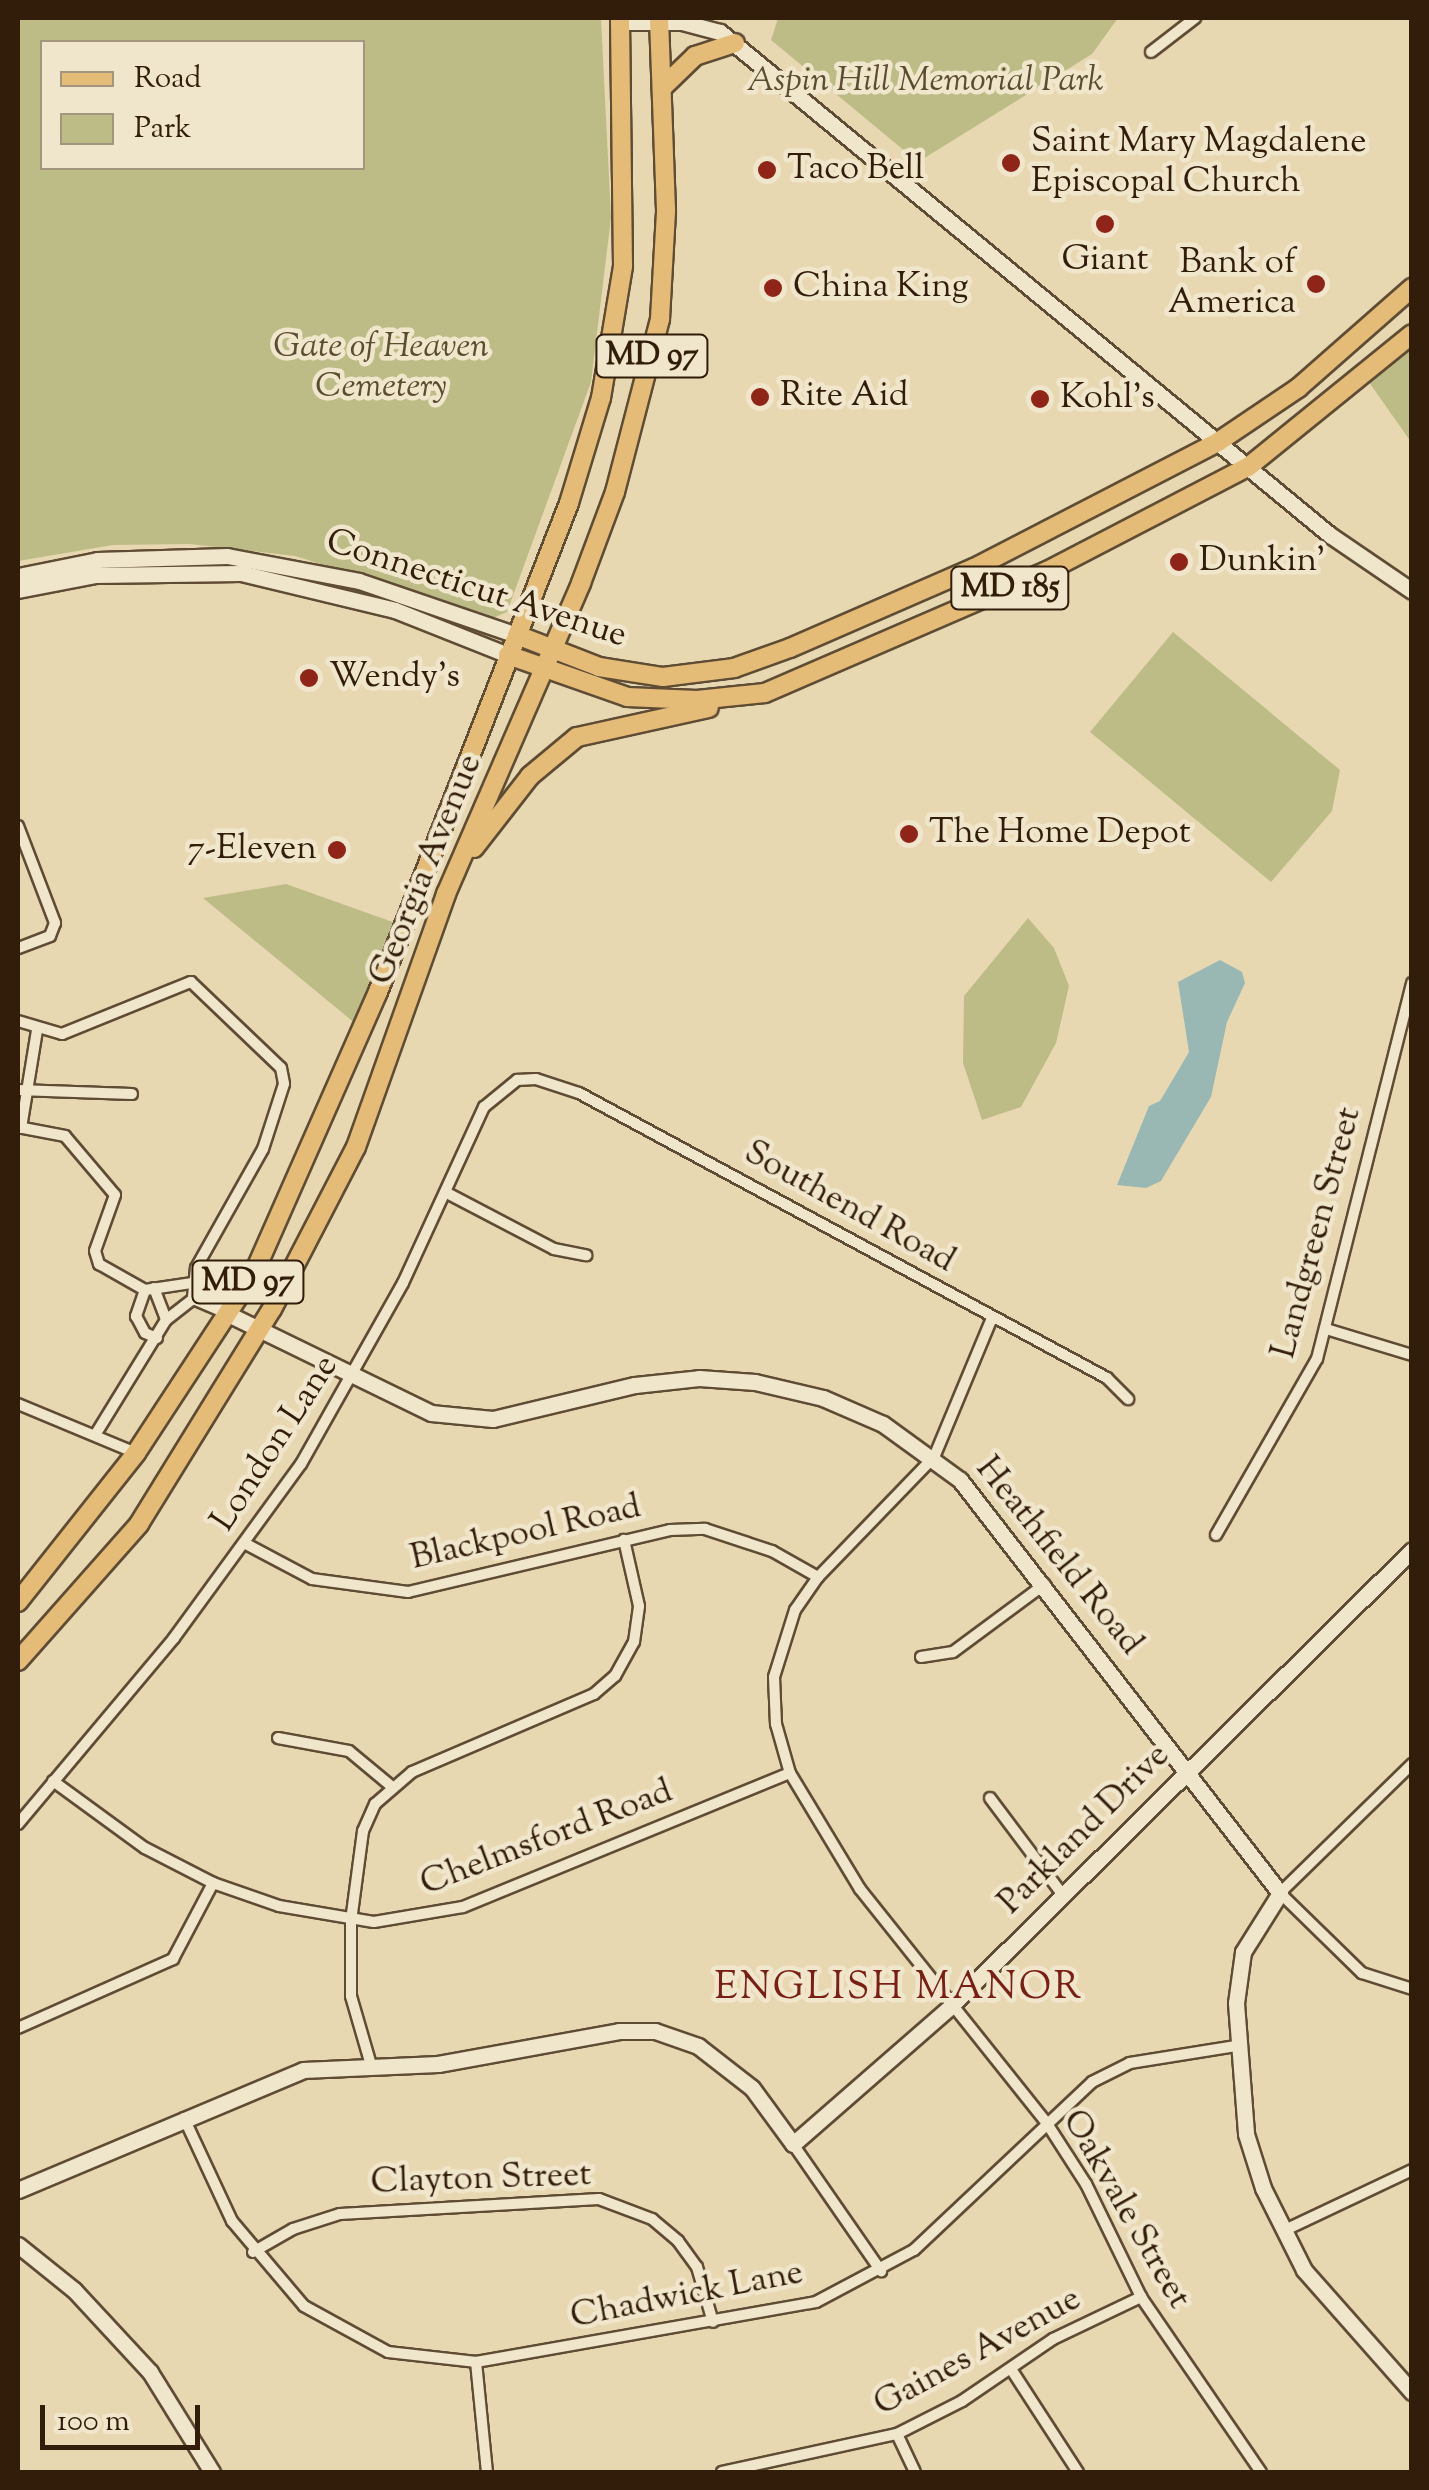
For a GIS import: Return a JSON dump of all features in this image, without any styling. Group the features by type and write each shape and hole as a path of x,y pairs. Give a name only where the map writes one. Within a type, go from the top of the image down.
{"main road":[{"name":"Georgia Avenue","path":"18,1602 136,1453 228,1314 314,1146 588,454 602,398 627,203 620,20"},
{"name":"Georgia Avenue","path":"18,1661 139,1524 261,1329 356,1147 456,872 552,651 615,492 660,319 663,87 659,20"},
{"path":"663,87 695,56 734,43"},
{"name":"Connecticut Avenue","path":"517,634 552,651 613,671 663,676 748,664 974,568 1218,442 1298,388 1412,288"},
{"name":"Connecticut Avenue","path":"508,655 543,672 627,697 697,700 765,693 1047,571 1248,467 1412,334"},
{"path":"456,872 530,776 577,736 765,693"}],"street":[{"path":"1150,52 1195,18"},
{"path":"620,20 699,25 734,43 1330,535 1412,590"},
{"name":"Connecticut Avenue","path":"18,576 97,560 227,556 360,581 517,634"},
{"name":"Connecticut Avenue","path":"18,590 94,574 241,573 396,610 508,655"},
{"path":"18,826 55,922 50,936 18,948"},
{"path":"18,1020 37,1030 62,1034 191,982 281,1068 284,1084 263,1149 192,1282 193,1299"},
{"name":"Landgreen Street","path":"1216,1535 1295,1408 1326,1329 1412,983"},
{"path":"37,1030 22,1092 19,1128 65,1136 105,1181 117,1204 94,1256 118,1278 149,1289 192,1282 222,1300 228,1314"},
{"name":"London Lane","path":"18,1824 246,1544 354,1376 447,1193 484,1107 501,1087 536,1079"},
{"name":"Southend Road","path":"536,1079 579,1093 1107,1378 1128,1399"},
{"path":"22,1092 132,1094"},
{"path":"447,1193 554,1249 586,1255"},
{"path":"149,1289 166,1320"},
{"path":"149,1289 136,1316 145,1334 158,1338"},
{"path":"193,1299 228,1314"},
{"path":"96,1432 166,1320 193,1299"},
{"name":"Heathfield Road","path":"228,1314 431,1413 464,1420 493,1419 635,1385 699,1378 754,1382 822,1398 883,1424 934,1458 992,1513 1280,1893"},
{"name":"Oakvale Street","path":"992,1318 934,1458 818,1576 786,1631 774,1678 776,1724 790,1774 860,1889 1046,2122 1086,2184 1141,2297 1261,2472"},
{"path":"1326,1329 1412,1354"},
{"path":"18,1404 96,1432 136,1453"},
{"name":"Blackpool Road","path":"246,1544 312,1579 408,1592 624,1540 705,1529 772,1551 818,1576"},
{"path":"371,2066 352,1996 351,1921 363,1831 391,1786 594,1694 615,1676 634,1642 639,1606 624,1540"},
{"name":"Parkland Drive","path":"792,2144 951,2006 1412,1550"},
{"path":"921,1657 953,1652 1046,1584"},
{"path":"278,1738 349,1751 391,1786"},
{"path":"1412,1764 1280,1893 1244,1952 1236,2046 1246,2134 1283,2232 1333,2310 1412,2392"},
{"name":"Chelmsford Road","path":"53,1781 145,1848 213,1883 351,1921 414,1920 463,1906 790,1774"},
{"path":"990,1798 1062,1894"},
{"path":"18,2028 173,1959 213,1883"},
{"path":"1280,1893 1362,1974 1412,1989"},
{"path":"18,2190 303,2070 438,2064 586,2035 656,2031 698,2046 733,2068 881,2271"},
{"name":"Chadwick Lane","path":"184,2118 218,2197 253,2252 304,2306 356,2340 416,2359 476,2362 816,2302 881,2271 914,2250 1092,2082 1130,2063 1236,2046"},
{"path":"1283,2232 1412,2170"},
{"name":"Clayton Street","path":"253,2252 293,2229 340,2214 600,2199 652,2219 678,2241 697,2267 713,2322"},
{"path":"18,2246 74,2290 150,2372 212,2472"},
{"name":"Gaines Avenue","path":"722,2472 898,2434 1011,2369 1053,2339 1141,2297"},
{"path":"476,2362 487,2472"},
{"path":"1011,2369 1078,2472"},
{"path":"898,2434 915,2472"}],"green space":[{"name":"Gate of Heaven Cemetery","path":"18,18 601,18 611,218 591,382 507,612 493,618 295,556 189,544 113,545 18,561"},
{"name":"Aspin Hill Memorial Park","path":"778,18 1118,18 1092,54 918,162 771,40"},
{"path":"1411,334 1411,442 1364,375"},
{"path":"1173,632 1340,770 1332,811 1271,882 1090,732"},
{"path":"286,884 404,926 362,1029 203,898"},
{"path":"1028,918 1054,948 1069,986 1056,1043 1021,1107 982,1120 963,1063 964,996"}],"water":[{"path":"1220,960 1242,972 1245,983 1227,1022 1211,1097 1161,1181 1146,1188 1117,1185 1149,1106 1160,1101 1189,1052 1178,982"}],"place":[{"name":"Saint Mary Magdalene Episcopal Church","path":"1011,163"},
{"name":"Taco Bell","path":"767,170"},
{"name":"Giant","path":"1105,224"},
{"name":"Bank of America","path":"1316,284"},
{"name":"China King","path":"773,288"},
{"name":"Rite Aid","path":"760,397"},
{"name":"Kohl's","path":"1040,399"},
{"name":"Dunkin'","path":"1179,562"},
{"name":"Wendy's","path":"309,678"},
{"name":"The Home Depot","path":"909,834"},
{"name":"7-Eleven","path":"337,850"}],"district":[{"name":"ENGLISH MANOR","path":"899,1990"}]}
